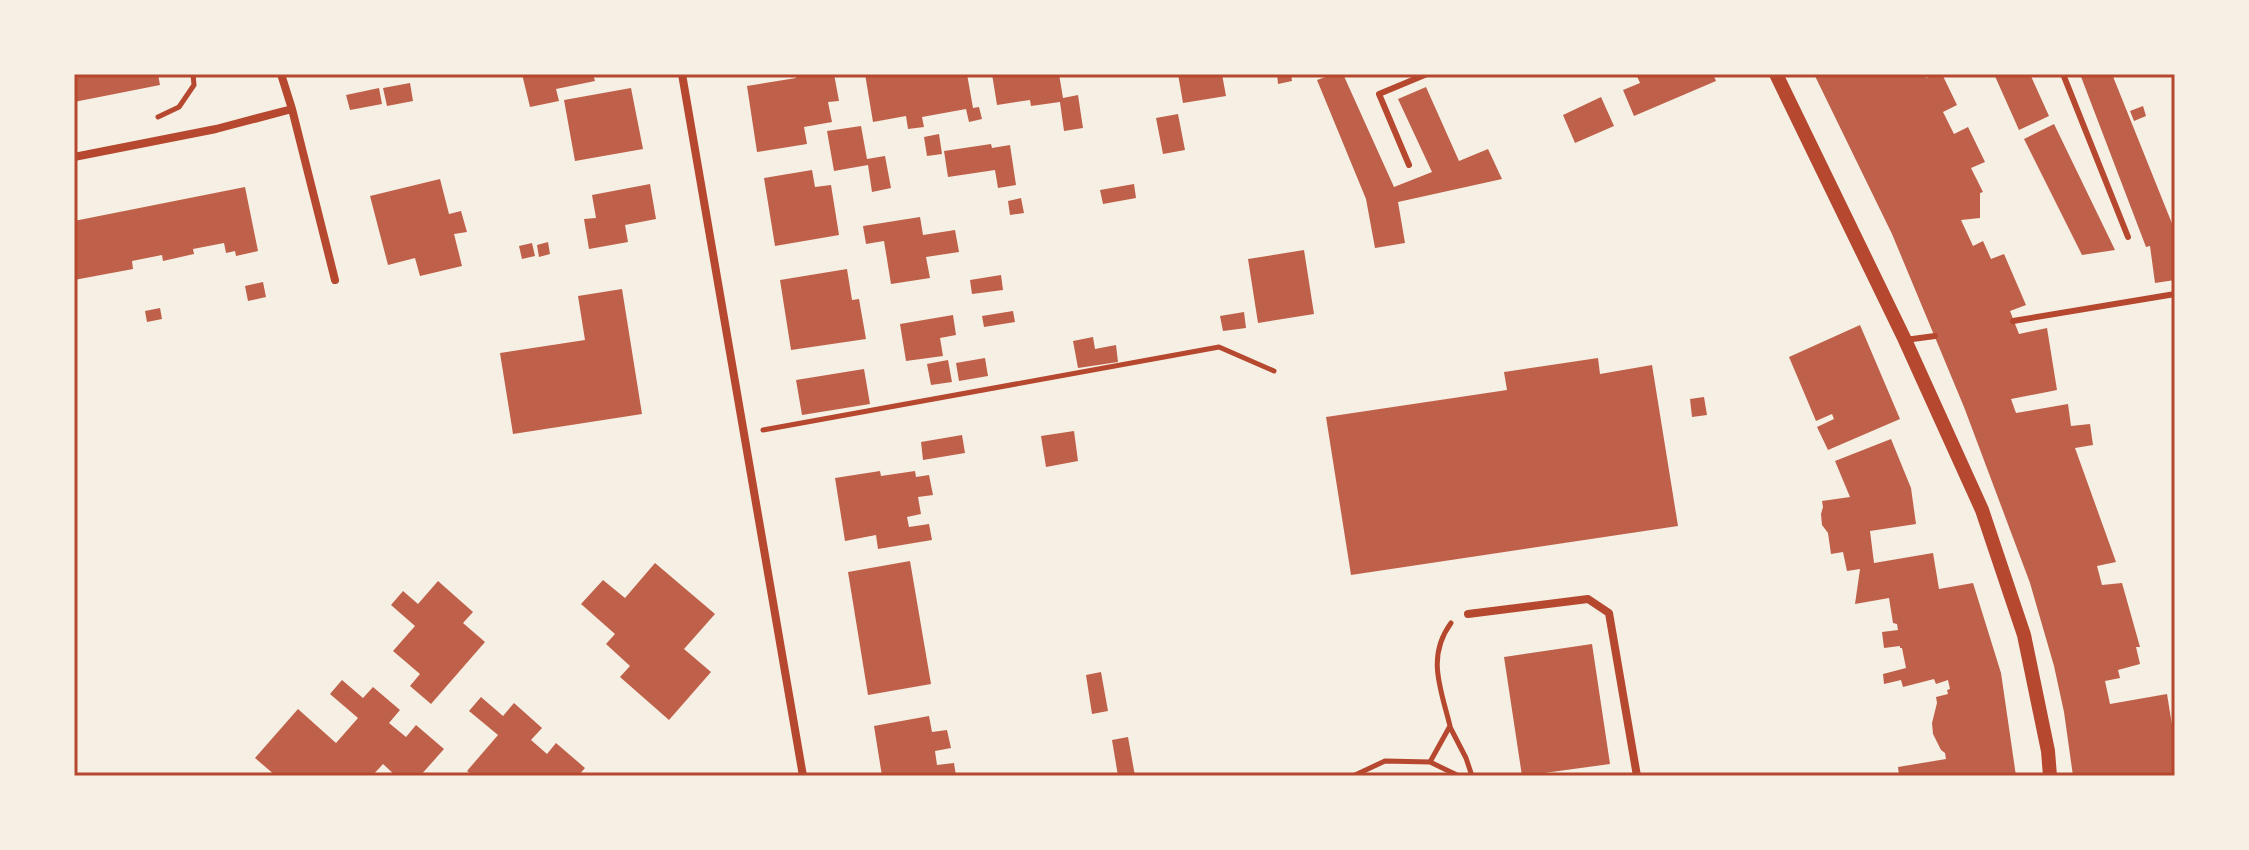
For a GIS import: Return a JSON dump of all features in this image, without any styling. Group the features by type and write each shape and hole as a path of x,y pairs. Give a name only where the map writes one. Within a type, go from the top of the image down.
{"street":[{"path":"281,74 335,280"},
{"path":"682,74 803,776"},
{"path":"1776,74 1905,340 1982,510 2024,635 2048,751 2050,776"},
{"path":"74,157 216,129 292,109"},
{"path":"1468,614 1588,599 1609,613 1637,776"}],"lane":[{"path":"1409,165 1379,94 1427,74"},
{"path":"2063,74 2128,237"},
{"path":"2013,321 2175,294"},
{"path":"1905,340 1935,336"}],"path":[{"path":"120,148 162,113 179,107 194,85 193,74"},
{"path":"744,433 1219,347 1274,371"},
{"path":"1468,614 1454,618 1441,635 1435,667 1450,726 1472,776"},
{"path":"1430,762 1450,726"},
{"path":"1353,776 1385,761 1430,762 1459,776"}],"building":[{"path":"74,74 158,74 160,85 74,102"},
{"path":"522,74 593,74 595,81 556,89 559,101 530,107"},
{"path":"796,74 834,74 839,101 828,102 832,122 804,127 807,144 757,152 747,86 796,78"},
{"path":"865,74 967,74 973,108 979,107 982,119 969,122 966,109 922,117 924,127 908,129 906,116 873,122"},
{"path":"992,74 1059,74 1063,98 1078,95 1083,128 1064,131 1060,102 1031,106 1030,100 997,105"},
{"path":"1178,74 1222,74 1226,96 1183,103"},
{"path":"1277,74 1291,74 1292,81 1278,84"},
{"path":"1343,74 1394,187 1432,172 1398,99 1426,87 1459,161 1488,149 1502,179 1398,202 1405,243 1375,248 1366,199 1317,80"},
{"path":"1636,74 1713,74 1716,81 1634,116 1623,90 1640,83"},
{"path":"1814,74 1924,74 1926,78 1942,74 1957,105 1943,112 1954,134 1968,127 1985,162 1971,168 1983,192 1980,193 1980,218 1961,220 1973,246 1983,241 1991,259 2004,254 2026,305 2010,311 2019,334 2047,328 2057,390 2011,399 2016,413 2068,404 2071,426 2090,424 2093,445 2075,448 2116,562 2097,566 2102,585 2122,583 2140,647 2136,647 2140,664 2118,670 2120,678 2105,681 2110,704 2167,694 2175,776 2073,776 2054,666 2030,583 1964,407 1892,234"},
{"path":"1994,74 2030,74 2049,116 2019,130"},
{"path":"2080,74 2112,74 2175,231 2175,280 2155,283 2150,246 2146,247"},
{"path":"410,83 413,101 387,106 383,88"},
{"path":"379,88 382,104 350,110 346,95"},
{"path":"631,88 643,149 575,161 564,100"},
{"path":"1601,97 1614,126 1575,143 1563,115"},
{"path":"2143,106 2146,116 2134,121 2130,111"},
{"path":"1178,114 1185,150 1163,154 1156,118"},
{"path":"2054,124 2115,250 2082,255 2024,139"},
{"path":"861,126 867,159 885,156 891,188 872,192 868,165 834,171 827,131"},
{"path":"939,134 942,154 927,156 924,137"},
{"path":"991,144 992,148 1010,145 1016,185 998,188 995,170 948,177 944,151"},
{"path":"812,170 815,187 831,185 839,235 775,246 764,178"},
{"path":"440,179 449,214 461,211 467,232 454,234 462,266 420,276 415,258 388,265 370,196"},
{"path":"650,184 656,219 625,225 628,242 589,249 584,219 596,218 592,195"},
{"path":"1134,184 1136,198 1103,204 1100,190"},
{"path":"245,187 258,251 236,256 235,251 226,253 224,243 193,249 194,254 163,261 162,255 132,261 133,269 74,280 74,221"},
{"path":"1021,198 1024,213 1010,215 1008,201"},
{"path":"920,217 923,235 955,230 959,252 926,257 930,278 891,284 884,241 866,244 863,226"},
{"path":"548,242 550,254 539,257 537,245"},
{"path":"532,243 535,256 522,259 519,246"},
{"path":"1304,250 1314,314 1258,323 1248,259"},
{"path":"847,269 852,300 859,299 866,339 791,350 780,280"},
{"path":"1001,275 1003,290 972,294 970,280"},
{"path":"263,282 266,297 248,301 245,286"},
{"path":"622,289 642,414 513,434 500,353 585,340 578,296"},
{"path":"160,308 162,319 147,322 145,311"},
{"path":"1013,311 1015,322 984,327 982,316"},
{"path":"1244,312 1246,328 1223,331 1220,316"},
{"path":"953,315 956,335 940,338 943,356 906,361 900,324"},
{"path":"1860,325 1900,419 1828,450 1817,427 1834,419 1832,414 1816,421 1789,357"},
{"path":"1093,337 1095,349 1116,345 1118,362 1078,368 1073,341"},
{"path":"985,358 988,376 959,381 956,363"},
{"path":"1598,358 1600,374 1652,365 1678,526 1351,575 1326,417 1507,390 1504,372"},
{"path":"948,360 952,382 931,385 927,364"},
{"path":"864,369 870,404 802,415 796,380"},
{"path":"1704,397 1707,415 1692,417 1690,399"},
{"path":"1074,431 1078,461 1046,467 1041,436"},
{"path":"962,435 965,453 923,460 921,442"},
{"path":"1891,439 1911,488 1916,524 1870,531 1874,563 1933,553 1939,589 1973,583 2001,673 2016,776 1899,776 1898,767 1946,759 1933,734 1932,723 1936,697 1948,694 1948,680 1936,684 1934,679 1903,687 1901,680 1884,684 1883,674 1906,668 1900,646 1884,648 1882,632 1898,630 1897,624 1893,623 1889,598 1855,604 1860,569 1847,571 1843,552 1831,554 1821,514 1822,501 1850,497 1835,461"},
{"path":"880,471 881,476 915,471 916,477 929,475 933,495 918,497 921,514 907,517 909,527 929,524 932,540 878,549 876,535 845,541 835,478"},
{"path":"910,561 931,684 868,695 848,572"},
{"path":"655,563 715,614 684,649 711,672 669,720 620,677 630,666 606,644 615,634 581,604 603,580 625,598"},
{"path":"438,581 473,612 463,623 485,642 431,704 410,686 420,674 393,651 415,626 391,605 403,591 418,604"},
{"path":"1592,644 1610,764 1522,776 1504,657"},
{"path":"1101,672 1108,711 1092,714 1086,675"},
{"path":"342,680 363,698 373,687 400,710 389,723 406,737 416,725 444,749 420,776 396,776 383,764 372,776 311,776 308,773 306,776 276,776 255,758 298,709 336,743 358,718 330,694"},
{"path":"481,697 503,716 514,703 542,728 531,740 547,754 556,743 585,768 578,776 473,776 467,771 498,735 469,711"},
{"path":"929,716 932,732 947,730 951,748 935,751 937,765 954,763 956,776 882,776 874,726"},
{"path":"1128,737 1135,776 1118,776 1112,740"}]}
